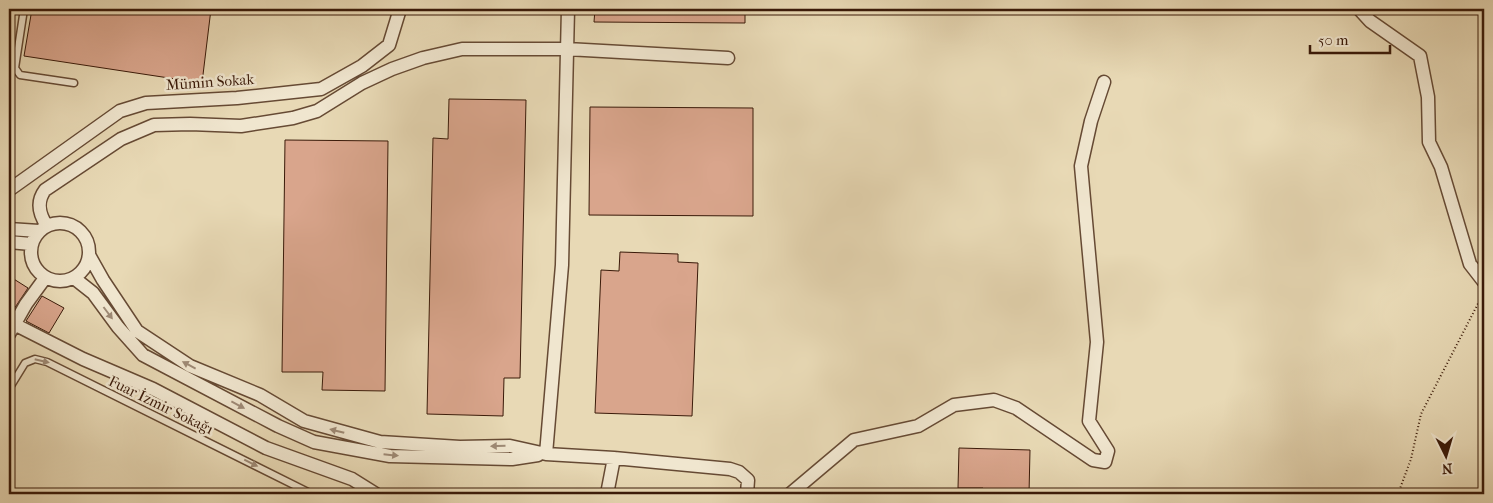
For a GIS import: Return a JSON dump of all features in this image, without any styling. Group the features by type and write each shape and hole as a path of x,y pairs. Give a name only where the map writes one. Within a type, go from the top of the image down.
{"street":[{"name":"Mümin Sokak","path":"9,190 120,111 146,103 237,98 321,89 362,66 389,45 400,9"},
{"path":"546,454 562,265 568,9"},
{"path":"1359,9 1370,21 1420,56 1428,97 1429,142 1441,167 1470,264 1484,282"},
{"path":"9,229 43,229 60,223 70,224 78,229 85,236 89,255 87,264 82,272 74,278 64,282 54,282 37,272 32,263 30,254 31,244 43,229 39,200 45,190 121,139 154,125 241,126 293,118 317,112 362,83 392,69 423,58 462,49 566,49 728,58"},
{"path":"790,494 854,440 918,426 954,405 994,400 1016,408 1093,460 1105,462 1108,451 1089,421 1097,342 1081,166 1091,122 1104,82"},
{"path":"9,242 31,244"},
{"path":"89,255 103,280 137,331 190,366 260,395 304,421 380,442 460,447 510,446 546,454 614,458 730,469 739,472 748,480 748,491"},
{"path":"45,278 11,327 153,389 266,448 352,479 376,494"},
{"path":"74,278 92,293 118,327 143,355 278,426 314,442 390,456 512,459 546,454"},
{"path":"607,494 614,458"}],"lane":[{"path":"24,9 15,68 20,76 74,83"},
{"name":"Fuar İzmir Sokağı","path":"9,389 25,363 35,359 48,362 312,494"}],"path":[{"path":"1398,494 1411,458 1421,414 1484,292"}],"building":[{"path":"32,9 211,9 202,83 24,56"},
{"path":"595,9 745,9 745,23 594,22"},
{"path":"449,99 526,100 520,378 504,378 503,416 427,414 433,138 448,139"},
{"path":"590,107 753,108 753,216 589,215"},
{"path":"285,140 388,141 385,391 322,390 323,372 282,372"},
{"path":"620,252 678,254 678,262 698,263 692,416 595,413 601,270 619,271"},
{"path":"9,276 28,288 12,312 9,311"},
{"path":"42,296 64,308 49,333 26,321"},
{"path":"959,448 1030,450 1029,494 983,494 983,488 958,488"}]}
